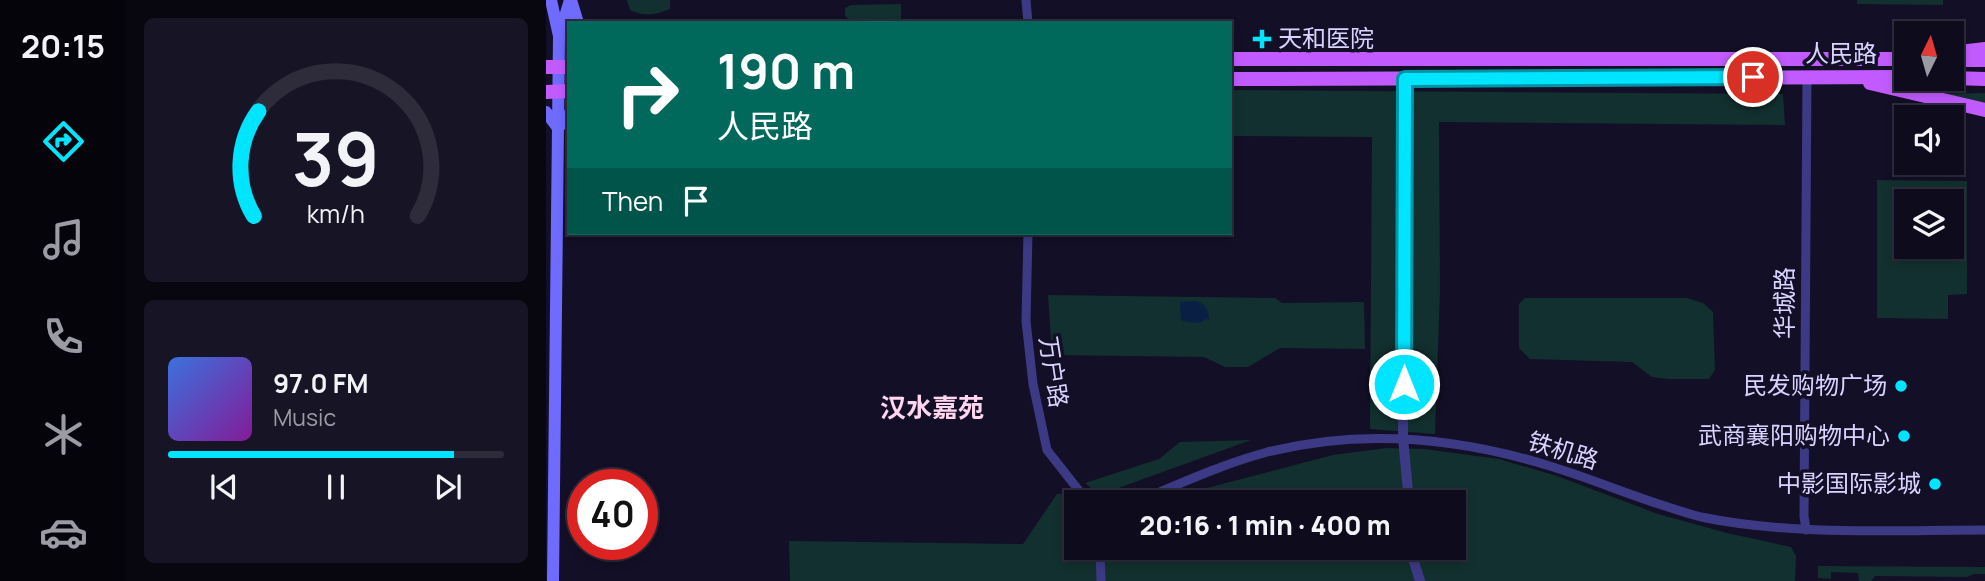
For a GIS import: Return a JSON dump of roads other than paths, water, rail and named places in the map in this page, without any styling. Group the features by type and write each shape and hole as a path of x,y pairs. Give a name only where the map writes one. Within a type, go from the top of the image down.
{"main road":[{"path":"546,5 550,0"},
{"path":"550,0 559,36"},
{"path":"553,581 558,67 559,36 570,0"},
{"path":"570,0 577,21"},
{"path":"1964,51 1985,49"},
{"name":"人民路","path":"1232,59 1894,59"},
{"path":"1964,60 1985,60"},
{"path":"1844,77 1985,110"},
{"name":"人民路","path":"1232,79 1894,78"},
{"path":"1964,78 1985,79"},
{"path":"546,112 558,128"},
{"path":"558,128 567,117"}],"street":[{"path":"1026,0 1028,21"},
{"name":"华城路","path":"1806,530 1807,77"},
{"path":"1405,79 1403,438 1408,490"},
{"name":"万户路","path":"1028,235 1026,321 1035,396 1047,450 1079,490"},
{"name":"铁机路","path":"1167,490 1263,453 1363,437 1403,438 1499,452 1551,466 1699,517 1798,530 1985,530"},
{"path":"1100,560 1101,581"},
{"path":"1414,560 1420,581"}],"water":[{"path":"1196,301 1206,308 1209,320 1197,323 1181,321 1180,302"}],"place":[{"name":"天和医院","path":"1262,39"},
{"name":"民发购物广场","path":"1901,386"},
{"name":"武商襄阳购物中心","path":"1904,436"},
{"name":"中影国际影城","path":"1935,484"}],"district":[{"name":"汉水嘉苑","path":"932,408"}]}
